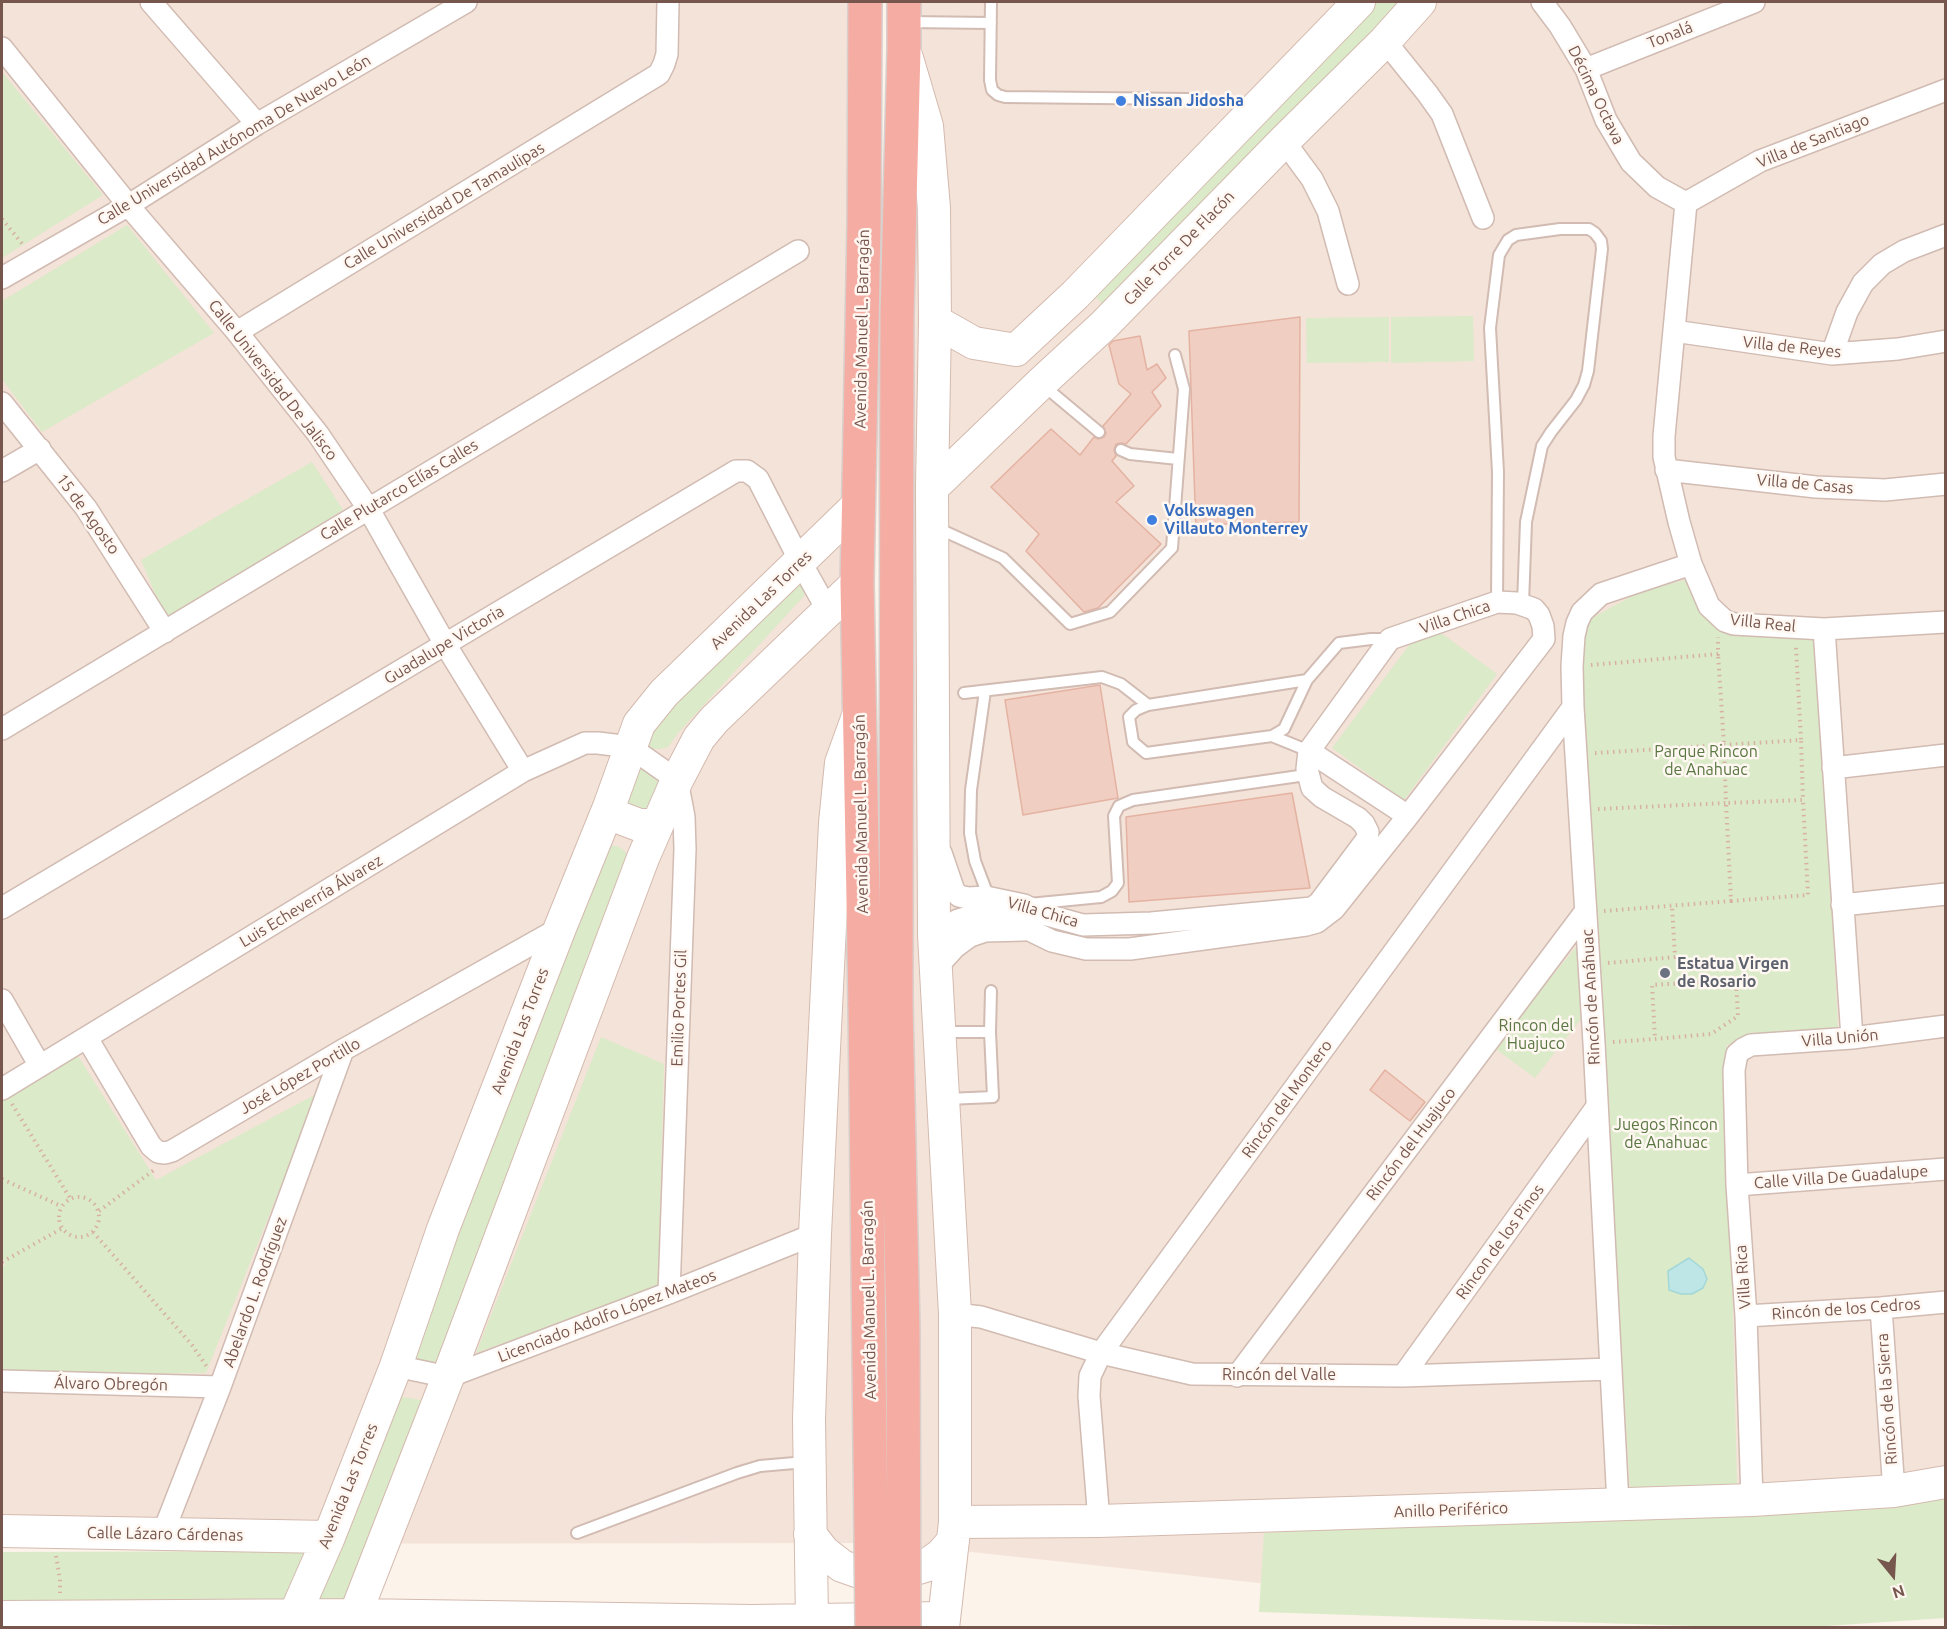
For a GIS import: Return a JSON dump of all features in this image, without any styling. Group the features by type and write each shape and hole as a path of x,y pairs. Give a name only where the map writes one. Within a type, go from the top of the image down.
{"highway":[{"name":"Avenida Manuel L. Barragán","path":"865,2 864,235 857,583 859,712 903,1329 904,1628"},
{"name":"Avenida Manuel L. Barragán","path":"872,1628 880,1004 904,25"}],"street":[{"path":"151,2 257,124"},
{"name":"Calle Universidad Autónoma De Nuevo León","path":"2,278 129,205 257,124 466,2"},
{"name":"Calle Universidad De Tamaulipas","path":"237,332 659,74 667,54 668,2"},
{"path":"1016,350 1074,295 1359,2"},
{"name":"Calle Torre De Flacón","path":"932,488 1104,325 1385,41 1420,2"},
{"name":"Décima Octava","path":"1542,2 1560,26 1586,69 1606,120 1630,162 1658,187 1686,203"},
{"name":"Tonalá","path":"1586,69 1725,7 1754,2"},
{"path":"2,1617 291,1622 944,1622 954,1531 955,1314 934,935 932,488 935,321 934,208 927,126 904,25"},
{"path":"1385,41 1442,114 1483,218"},
{"name":"Calle Universidad De Jalisco","path":"2,48 129,205 237,332 318,434 368,508 445,644 523,771"},
{"name":"Villa de Santiago","path":"1686,203 1760,161 1946,90"},
{"path":"1284,141 1312,179 1328,211 1348,284"},
{"name":"Villa Real","path":"1686,203 1664,436 1666,470 1691,564 1709,606 1725,621 1734,624 1824,629 1946,621"},
{"path":"1832,354 1847,312 1863,284 1882,264 1904,251 1946,235"},
{"name":"Calle Plutarco Elías Calles","path":"2,729 798,251"},
{"path":"1074,295 1083,297 1097,307 1104,325"},
{"path":"935,321 974,344 1016,350"},
{"name":"Villa de Reyes","path":"1674,331 1832,354 1898,349 1946,341"},
{"path":"1016,350 1023,368 1041,383"},
{"name":"15 de Agosto","path":"2,403 86,508 165,632"},
{"path":"2,471 40,449"},
{"name":"Villa de Casas","path":"1666,470 1816,487 1885,490 1946,484"},
{"name":"Guadalupe Victoria","path":"2,908 736,471 747,471 758,479 828,611"},
{"name":"Avenida Las Torres","path":"291,1622 328,1537 396,1366 443,1229 609,807 639,724 664,693 858,505"},
{"name":"Rincón de Anáhuac","path":"1618,1504 1572,666 1576,623 1591,602 1601,594 1691,564"},
{"path":"352,1621 448,1377 643,858 677,780 699,738 714,720 857,583"},
{"name":"Villa Chica","path":"1390,639 1497,602 1523,604"},
{"path":"1390,639 1308,760 1312,788 1322,797 1358,818 1365,824 1368,832 1366,839 1319,903 1317,913 1334,909 1544,639 1539,615 1534,609 1523,604"},
{"path":"1824,629 1851,1038"},
{"name":"Rincón del Montero","path":"1099,1521 1089,1396 1090,1376 1101,1353 1573,707"},
{"path":"812,1621 809,1462 815,1234 837,789 841,763 859,712"},
{"name":"Luis Echeverría Álvarez","path":"2,1088 523,771 585,743 630,747"},
{"path":"630,747 677,780"},
{"path":"1833,768 1946,755"},
{"path":"1308,760 1408,816"},
{"name":"Emilio Portes Gil","path":"669,1293 685,849 684,817 677,780"},
{"path":"609,807 618,817 639,825 650,825 659,821"},
{"name":"Villa Chica","path":"934,832 954,891 959,896 993,898 1024,905 1043,914 1083,925 1317,913"},
{"path":"596,839 608,837 626,843 643,858"},
{"path":"1842,905 1946,894"},
{"name":"Rincón del Huajuco","path":"1237,1376 1586,912"},
{"name":"Villa Chica","path":"934,935 958,920 981,913 992,913 1052,941 1069,946 1086,949 1130,949 1306,925 1317,913"},
{"path":"1107,925 1113,948"},
{"name":"José López Portillo","path":"172,1151 344,1050 560,928"},
{"path":"936,968 955,947 970,936 985,931 1027,930"},
{"path":"2,1000 40,1066"},
{"name":"Villa Unión","path":"1737,1054 1751,1045 1851,1038 1946,1026"},
{"path":"87,1038 151,1146 161,1153 172,1151"},
{"name":"Abelardo L. Rodríguez","path":"164,1533 344,1050"},
{"name":"Villa Rica","path":"1737,1054 1734,1070 1737,1185 1746,1316 1752,1500"},
{"name":"Rincon de los Pinos","path":"1403,1376 1596,1108"},
{"name":"Calle Villa De Guadalupe","path":"1737,1185 1946,1169"},
{"name":"Licenciado Adolfo López Mateos","path":"448,1377 669,1293 815,1234"},
{"name":"Rincón de los Cedros","path":"1746,1316 1946,1302"},
{"name":"Rincón de la Sierra","path":"1881,1308 1894,1491"},
{"name":"Rincón del Valle","path":"955,1314 981,1317 1101,1353 1192,1374 1403,1376 1611,1370"},
{"path":"396,1366 448,1377"},
{"name":"Álvaro Obregón","path":"2,1382 220,1387"},
{"name":"Anillo Periférico","path":"954,1531 1099,1521 1752,1500 1894,1491 1946,1482"},
{"name":"Calle Lázaro Cárdenas","path":"2,1531 328,1537"},
{"path":"810,1534 824,1552 842,1566 859,1572 887,1573 925,1566 940,1555 954,1531"}],"lane":[{"path":"991,2 990,80 992,90 998,95 1005,97 1188,99"},
{"path":"904,25 991,22"},
{"path":"1497,602 1497,448 1490,328 1499,255 1508,240 1516,235 1560,229 1589,230 1595,233 1601,241 1602,249 1588,371 1576,400 1542,446 1526,522 1523,604"},
{"path":"932,525 1003,558 1070,624 1110,612 1172,548 1184,389 1175,355"},
{"path":"1041,383 1099,432"},
{"path":"1121,450 1130,454 1178,459"},
{"path":"1307,680 1148,705 1136,710 1129,717 1133,742 1146,753 1272,736 1284,729 1307,680 1339,643 1390,639"},
{"path":"964,693 1102,677 1121,684 1148,705"},
{"path":"985,691 972,782 970,833 975,861 986,890 993,898"},
{"path":"1024,905 1101,897 1112,891 1118,883 1114,816 1119,806 1133,800 1299,776 1308,760 1272,736"},
{"path":"943,1099 993,1097 991,991"},
{"path":"939,1031 990,1032"},
{"path":"578,1533 737,1473 760,1466 809,1462"}],"path":[{"path":"2,219 36,258"},
{"path":"1729,637 1718,635 1731,901"},
{"path":"1586,912 1808,895 1796,647 1785,645"},
{"path":"1572,666 1718,654"},
{"path":"1576,754 1801,740"},
{"path":"1579,810 1803,801"},
{"path":"1589,965 1675,957 1672,905"},
{"path":"1594,1043 1655,1039 1711,1034 1738,1016 1736,980 1652,985 1655,1039"},
{"path":"2,1088 70,1198"},
{"path":"99,1211 159,1167 172,1151"},
{"path":"2,1179 61,1206"},
{"path":"82,1196 93,1201 99,1211 99,1222 93,1232 82,1238 70,1236 61,1228 58,1217 61,1206 70,1198 82,1196"},
{"path":"2,1263 61,1228"},
{"path":"93,1232 192,1345 220,1387"},
{"path":"50,1532 60,1578 60,1596 55,1617"}],"shaded area":[{"path":"2,2 865,2 886,1360 877,390 891,2 1945,2 1945,1533 1259,1583 888,1543 2,1544"}],"green space":[{"path":"1378,2 1412,2 1108,310 1090,291"},
{"path":"2,72 103,195 2,258"},
{"path":"127,225 214,333 42,432 2,379 2,301"},
{"path":"1473,316 1474,361 1391,363 1391,317"},
{"path":"1389,317 1389,362 1307,363 1306,318"},
{"path":"312,462 343,510 166,620 141,560"},
{"path":"797,579 805,588 804,596 678,733 668,747 654,749 646,746 659,707"},
{"name":"Parque Rincon de Anahuac","path":"1685,580 1725,632 1818,636 1838,1029 1727,1045 1737,1487 1630,1492 1580,652 1590,619 1641,591"},
{"path":"1437,630 1497,674 1404,800 1332,748 1413,640"},
{"path":"645,769 654,774 659,781 646,817 622,806 635,770"},
{"path":"609,846 617,846 627,855 438,1365 406,1358"},
{"name":"Rincon del Huajuco","path":"1577,946 1584,1015 1535,1078 1493,1047"},
{"path":"601,1037 664,1064 658,1287 476,1353"},
{"path":"78,1056 156,1180 318,1093 206,1373 2,1375 2,1267 6,1264 2,1256 2,1102"},
{"path":"397,1396 421,1400 345,1607 317,1604"},
{"path":"1945,1493 1945,1618 1811,1627 1758,1628 1259,1612 1264,1533"},
{"path":"307,1551 284,1614 2,1611 2,1552"}],"water":[{"path":"1689,1258 1703,1269 1707,1279 1703,1288 1692,1294 1681,1294 1669,1290 1668,1271"}],"building":[{"path":"1300,317 1299,522 1224,524 1225,530 1196,531 1189,331"},
{"path":"1140,336 1147,370 1157,364 1166,378 1152,392 1161,406 1126,444 1116,444 1114,450 1116,456 1112,461 1134,486 1116,502 1161,544 1098,608 1084,612 1026,551 1039,534 991,487 1051,429 1080,455 1094,437 1098,439 1104,437 1106,433 1103,426 1131,394 1119,384 1109,345 1113,341"},
{"path":"1100,685 1118,798 1023,815 1005,700"},
{"path":"1292,793 1310,888 1129,902 1126,817"},
{"path":"1385,1070 1425,1102 1410,1121 1370,1090"}],"place":[{"name":"Nissan Jidosha","path":"1121,101"},
{"name":"Volkswagen Villauto Monterrey","path":"1152,520"},
{"name":"Estatua Virgen de Rosario","path":"1665,973"}],"park label":[{"name":"Juegos Rincon de Anahuac","path":"1666,1134"}]}
